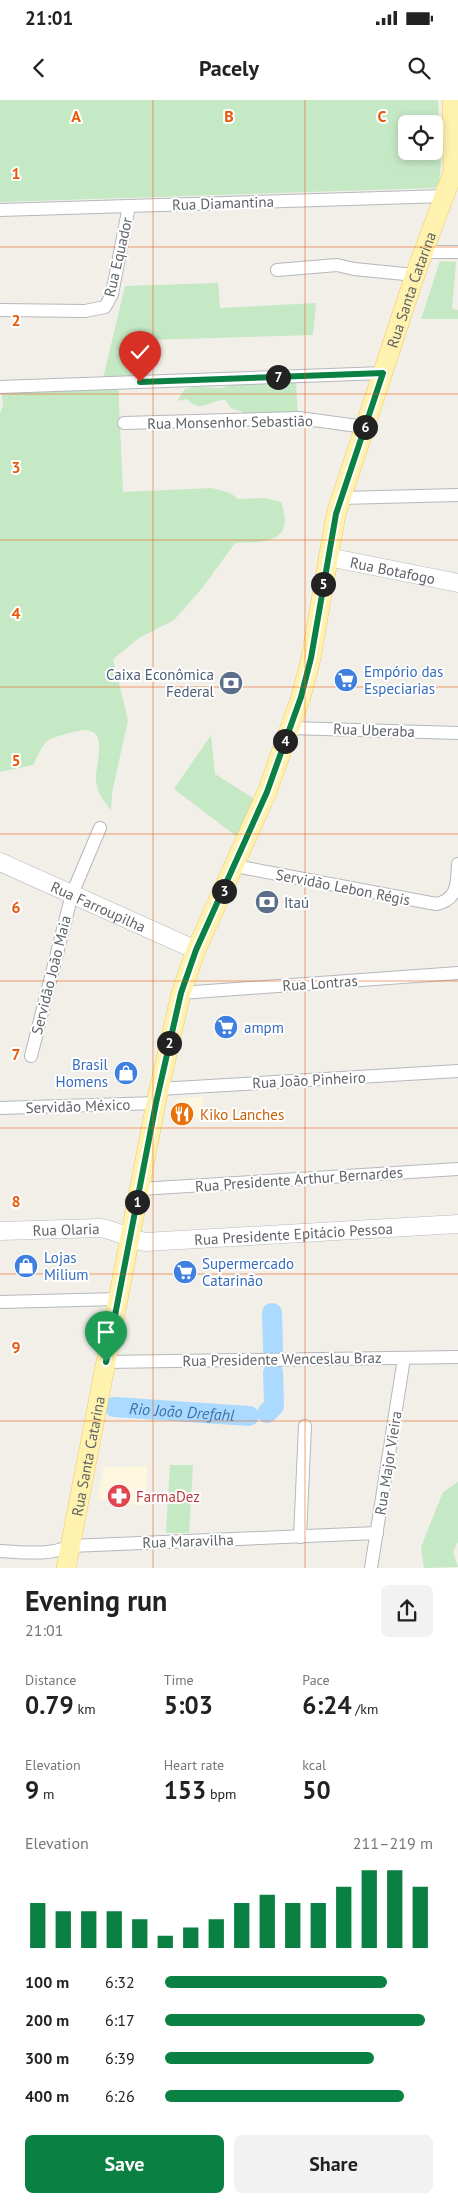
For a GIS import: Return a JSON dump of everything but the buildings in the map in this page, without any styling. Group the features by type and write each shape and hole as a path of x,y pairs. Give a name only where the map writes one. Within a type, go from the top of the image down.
{"main road":[{"path":"453,100 458,111"},
{"name":"Rua Santa Catarina","path":"66,1568 158,1096 181,993 196,950 267,792 308,673 328,558 341,498 415,275 445,196 454,162 453,100"},
{"name":"Rua Santa Catarina","path":"445,196 458,175"}],"street":[{"name":"Rua Diamantina","path":"0,210 445,196"},
{"name":"Rua Equador","path":"0,310 85,311 105,307 112,294 129,206"},
{"path":"423,252 458,252"},
{"path":"277,270 337,265 354,269 415,275"},
{"path":"0,387 383,373"},
{"name":"Rua Monsenhor Sebastião","path":"124,423 299,418 365,427"},
{"path":"341,498 458,495"},
{"name":"Rua Botafogo","path":"328,558 458,583"},
{"name":"Rua Uberaba","path":"290,728 458,733"},
{"name":"Servidão João Maia","path":"31,1056 72,894 100,828"},
{"name":"Rua Farroupilha","path":"0,862 196,950"},
{"name":"Servidão Lebon Régis","path":"235,866 427,904 444,903 450,899 456,888 458,864"},
{"name":"Rua Lontras","path":"181,993 458,974"},
{"name":"Rua João Pinheiro","path":"158,1096 458,1071"},
{"name":"Servidão México","path":"0,1108 158,1096"},
{"name":"Rua Presidente Arthur Bernardes","path":"140,1189 458,1169"},
{"name":"Rua Presidente Epitácio Pessoa","path":"130,1237 145,1242 458,1224"},
{"name":"Rua Olaria","path":"0,1231 100,1228 115,1230 130,1237"},
{"path":"0,1302 118,1298"},
{"name":"Rua Presidente Wenceslau Braz","path":"106,1362 458,1357"},
{"name":"Rua Major Vieira","path":"371,1568 404,1358"},
{"path":"300,1536 305,1426"},
{"name":"Rua Maravilha","path":"0,1551 50,1552 60,1551 70,1546 376,1534"}],"shaded area":[{"path":"203,1097 203,1118 174,1118 173,1105 178,1099"},
{"path":"147,1466 145,1506 97,1499 104,1467"}],"green space":[{"path":"0,100 438,100 439,115 398,115 398,160 441,160 439,183 435,188 0,202"},
{"path":"440,261 456,262 452,309 458,310 458,319 421,319"},
{"path":"218,283 220,308 316,303 313,335 147,340 148,380 118,381 123,492 212,488 230,493 238,499 265,498 281,502 285,516 284,526 281,533 266,541 235,543 203,587 174,620 139,638 113,659 128,720 112,793 111,810 97,788 99,744 93,732 85,730 52,738 45,743 33,765 0,772 0,413 3,406 2,394 101,387 125,286"},
{"path":"296,382 298,415 249,417 231,408 223,400 204,406 196,405 186,399 177,401 185,389 196,387 221,388 234,384"},
{"path":"211,735 215,774 256,800 240,839 174,789"},
{"path":"170,1465 193,1465 189,1533 166,1533"},
{"path":"458,1482 458,1542 453,1552 458,1567 424,1568 421,1547 443,1492"}],"waterway":[{"name":"Rio João Drefahl","path":"272,1313 273,1350"},
{"name":"Rio João Drefahl","path":"267,1413 274,1406 273,1372"},
{"name":"Rio João Drefahl","path":"114,1407 249,1416"}],"place":[{"name":"Empório das Especiarias","path":"346,680"},
{"name":"Caixa Econômica Federal","path":"231,683"},
{"name":"Itaú","path":"267,902"},
{"name":"ampm","path":"226,1027"},
{"name":"Brasil Homens","path":"126,1073"},
{"name":"Kiko Lanches","path":"182,1114"},
{"name":"Lojas Milium","path":"26,1266"},
{"name":"Supermercado Catarinão","path":"185,1272"},
{"name":"FarmaDez","path":"119,1496"}],"route":[{"path":"106,1362 156,1103 181,993 196,950 267,792 301,697 311,658 336,514 383,373 140,382"}]}
